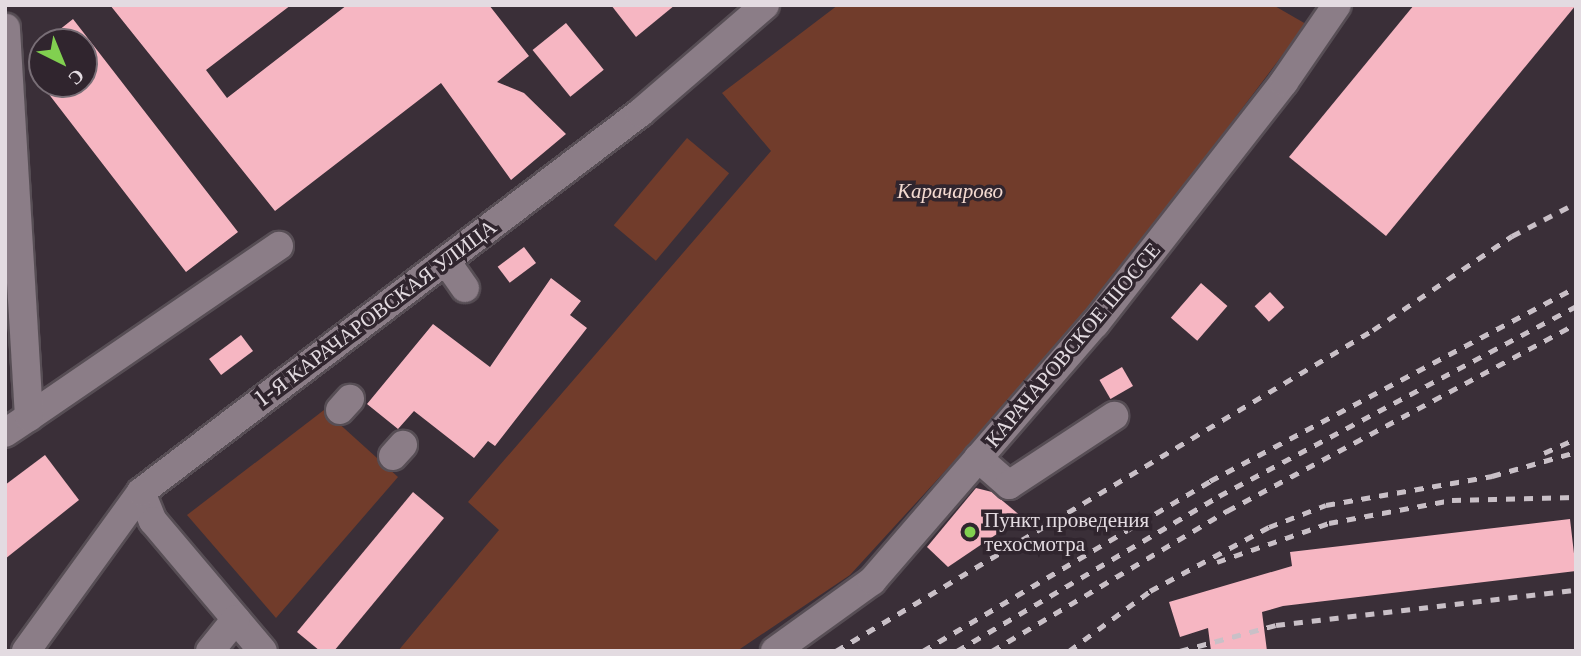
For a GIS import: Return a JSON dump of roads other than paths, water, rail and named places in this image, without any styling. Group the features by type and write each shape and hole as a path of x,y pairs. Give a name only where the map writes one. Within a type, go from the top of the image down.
{"street":[{"name":"1-Я КАРАЧАРОВСКАЯ УЛИЦА","path":"26,651 126,498 446,261 640,113 765,5"},
{"name":"КАРАЧАРОВСКОЕ ШОССЕ","path":"775,651 872,581 1095,324 1284,82 1335,6"},
{"path":"6,28 29,416"},
{"path":"5,433 279,246"},
{"path":"446,261 466,288"},
{"path":"978,458 1009,485 1114,416"},
{"path":"126,498 153,521 263,651"},
{"path":"210,651 236,619"}],"railway":[{"path":"836,651 1373,330 1512,236 1576,203"},
{"path":"923,651 1210,481 1576,287"},
{"path":"957,651 1219,496 1576,306"},
{"path":"992,651 1227,511 1576,324"},
{"path":"1544,453 1576,439"},
{"path":"1069,651 1150,591 1269,527 1326,505 1492,476 1576,452"},
{"path":"1217,562 1329,523 1452,500 1576,497"},
{"path":"1180,651 1276,625 1576,590"}],"place":[{"name":"Пункт проведения техосмотра","path":"970,532"}],"park label":[{"name":"Карачарово","path":"950,191"}]}
